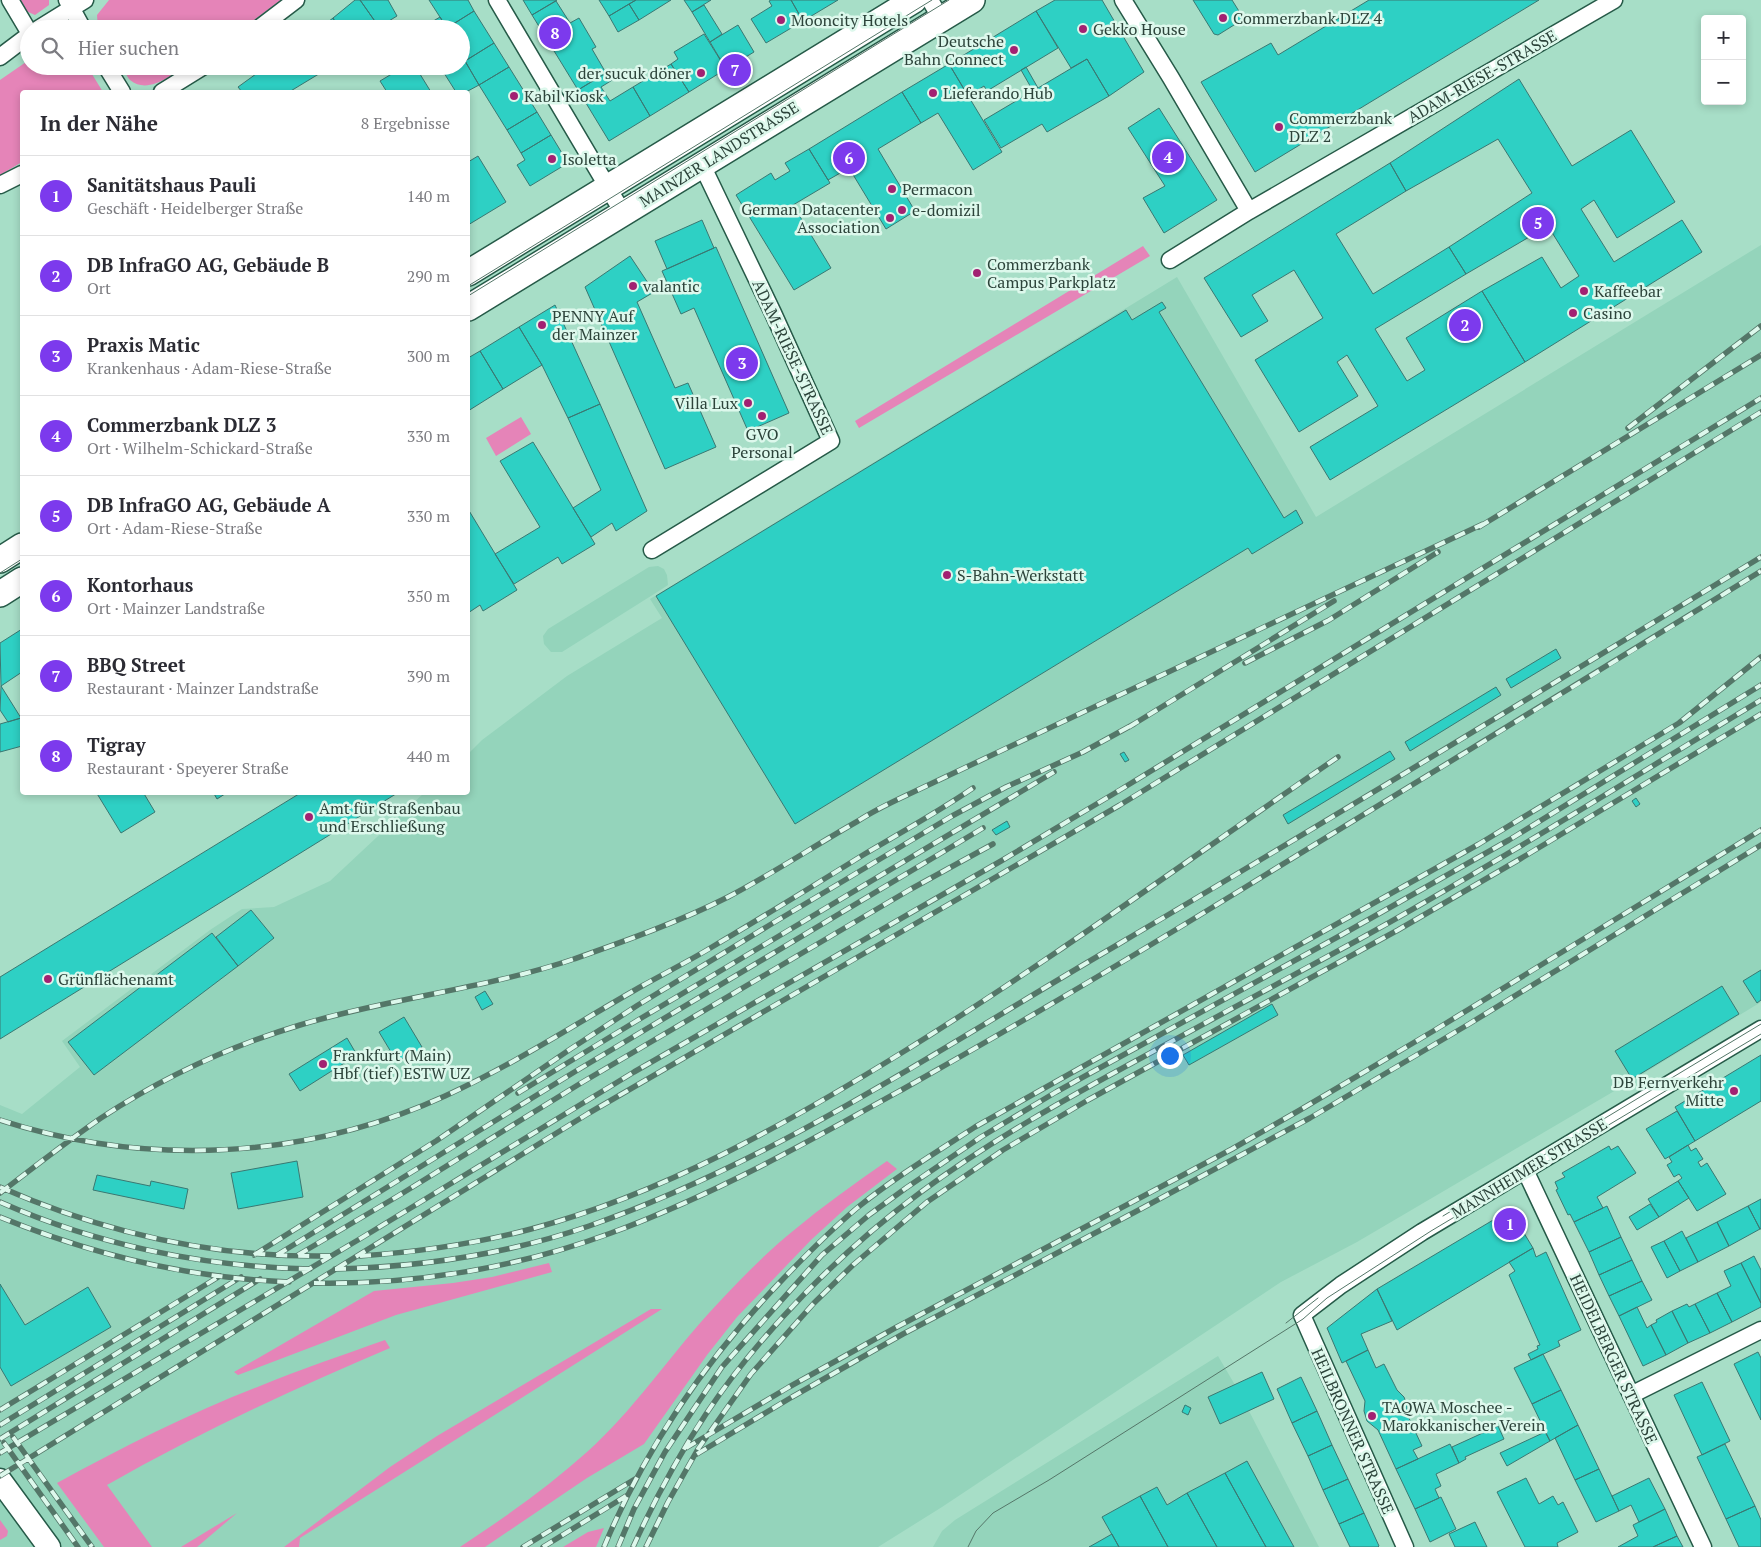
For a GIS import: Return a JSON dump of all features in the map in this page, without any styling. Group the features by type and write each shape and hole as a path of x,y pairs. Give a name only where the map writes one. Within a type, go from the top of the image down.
{"main road":[{"name":"MAINZER LANDSTRASSE","path":"470,272 914,0"},
{"name":"MAINZER LANDSTRASSE","path":"470,307 702,165 935,9 972,0"},
{"path":"0,560 20,547"},
{"path":"0,593 20,581"}],"street":[{"path":"10,0 22,20"},
{"path":"270,20 296,0"},
{"path":"496,0 623,213"},
{"path":"1123,0 1249,211"},
{"name":"ADAM-RIESE-STRASSE","path":"1170,260 1249,211 1614,0"},
{"path":"50,20 74,3 80,20"},
{"path":"0,57 20,40"},
{"path":"112,75 121,90"},
{"path":"165,90 189,75"},
{"name":"ADAM-RIESE-STRASSE","path":"652,550 831,441 773,313 702,165"},
{"path":"0,186 20,175"},
{"name":"MANNHEIMER STRASSE","path":"1302,1315 1323,1297 1422,1232 1761,1029"},
{"name":"HEIDELBERGER STRASSE","path":"1525,1170 1703,1547"},
{"name":"HEILBRONNER STRASSE","path":"1302,1315 1405,1547"},
{"path":"1631,1395 1761,1330"},
{"path":"0,1480 49,1547"}],"shaded area":[{"path":"19,0 49,0 49,5 35,15 26,11"},
{"path":"109,0 281,0 254,20 97,20 97,15"},
{"path":"20,66 20,75 93,75 102,90 20,90 20,163 0,175 0,80"},
{"path":"127,75 171,75 152,85 137,84 130,80"},
{"path":"1761,245 1761,1002 1628,1083 1357,1242 1281,1282 942,1507 878,1547 0,1547 0,1105 22,1114 80,1067 62,1041 210,930 242,909 274,907 330,881 422,795 470,795 470,752 482,740 567,676 662,618 650,599 1177,277 1316,517"},
{"path":"1143,246 1150,256 859,428 855,421"},
{"path":"521,417 531,434 496,456 486,438"},
{"path":"658,566 664,569 668,585 562,652 551,652 544,644 543,636 548,629 649,567"},
{"path":"887,1161 897,1169 847,1207 811,1240 737,1317 707,1355 644,1444 587,1478 485,1547 460,1547 525,1502 587,1452 620,1419 694,1330 760,1260 816,1213"},
{"path":"549,1263 552,1272 396,1315 238,1375 234,1372 374,1291 492,1277"},
{"path":"651,1309 662,1309 300,1538 299,1547 284,1547 390,1467 437,1436"},
{"path":"385,1340 390,1348 246,1412 176,1447 107,1485 152,1547 104,1547 57,1483 208,1407"},
{"path":"1218,1356 1235,1385 1262,1372 1274,1399 1249,1411 1319,1547 933,1547 942,1531 955,1520"},
{"path":"237,1513 197,1547 181,1547"},
{"path":"0,1520 8,1531 7,1536 0,1540"},
{"path":"604,1528 596,1547 563,1547 588,1532"}],"building":[{"path":"355,0 360,0 374,20 334,20 333,18"},
{"path":"360,0 388,0 397,16 390,20 374,20"},
{"path":"429,0 468,0 474,11 460,20 442,20"},
{"path":"523,0 557,0 532,15"},
{"path":"599,0 636,0 609,16"},
{"path":"636,0 671,0 639,20 629,4"},
{"path":"684,0 711,0 692,12"},
{"path":"791,0 803,21 766,43 751,19 772,6 769,1"},
{"path":"791,0 838,0 803,21"},
{"name":"Gekko House","path":"1055,0 1102,0 1144,72 1109,96 1087,59 1071,68 1036,11"},
{"name":"Commerzbank DLZ 4","path":"1193,0 1232,0 1242,16 1242,20 1218,35 1214,34"},
{"name":"Commerzbank DLZ 2","path":"1369,0 1539,0 1255,172 1201,82 1271,43 1278,55"},
{"path":"556,1 570,23 579,18 596,47 592,49 606,73 578,90 532,15"},
{"path":"629,4 639,20 618,32 609,16"},
{"path":"704,5 722,34 710,42 692,12"},
{"path":"474,11 494,43 470,58 470,20 460,20"},
{"path":"1036,11 1058,48 987,91 984,86 968,96 949,64"},
{"path":"738,25 754,52 726,69 710,42"},
{"path":"704,34 726,69 689,92 671,64 678,59 674,52"},
{"path":"494,43 509,67 479,85 470,70 470,58"},
{"path":"1087,59 1109,96 1047,132 1042,124 1001,148 984,120"},
{"path":"671,64 689,92 650,116 633,87"},
{"path":"949,64 1002,152 973,170 938,113 921,123 902,92"},
{"path":"509,67 537,112 507,130 479,85"},
{"path":"1026,67 1038,88 1033,91 1021,70"},
{"path":"470,70 479,85 470,90 455,90 445,75 470,75"},
{"path":"609,71 614,79 601,87 610,101 633,87 650,116 609,141 578,90"},
{"path":"255,75 317,75 292,90 240,90 238,87"},
{"path":"390,75 421,75 430,90 386,90 380,81"},
{"path":"1519,79 1572,166 1631,130 1675,202 1617,238 1594,200 1581,209 1614,262 1682,220 1702,252 1525,362 1482,291 1542,257 1561,288 1579,276 1548,226 1466,274 1449,247 1532,193 1498,139 1406,191 1390,163"},
{"path":"902,92 921,123 878,149 915,211 886,229 849,168 828,180 809,149"},
{"path":"1159,108 1217,200 1164,233 1143,198 1165,186 1128,128"},
{"path":"537,112 551,135 521,153 507,130"},
{"path":"551,135 568,163 530,186 517,165 525,160 521,153"},
{"path":"809,149 830,183 793,205 831,268 794,290 736,195 771,173 775,180 790,171 785,163"},
{"path":"478,156 506,202 470,224 470,161"},
{"path":"1390,163 1406,191 1336,234 1373,294 1449,247 1466,274 1375,329 1407,381 1425,370 1406,338 1482,291 1525,362 1330,480 1310,447 1378,406 1347,355 1337,362 1358,396 1299,432 1255,360 1323,318 1294,270 1252,295 1268,321 1241,337 1204,278"},
{"path":"702,220 714,248 667,269 655,241"},
{"path":"716,247 789,413 748,431 694,308 681,314 662,271"},
{"path":"630,256 654,292 637,302 675,388 688,383 716,447 665,469 585,287"},
{"name":"S-Bahn-Werkstatt","path":"1162,302 1166,308 1159,312 1284,518 1296,510 1303,523 1252,554 1248,548 795,824 656,596 1126,310 1132,320"},
{"path":"555,305 600,404 568,418 542,365 519,327"},
{"path":"519,327 542,365 503,389 480,351"},
{"path":"480,351 503,389 470,410 470,357"},
{"path":"600,404 647,511 616,531 612,523 591,537 573,508 601,490 568,418"},
{"path":"533,442 595,544 562,564 558,557 514,584 495,554 540,527 500,461"},
{"path":"470,512 517,590 483,611 480,605 470,612"},
{"path":"20,630 20,673 1,686 0,643"},
{"path":"1556,649 1561,658 1511,688 1506,679"},
{"path":"1,686 20,718 8,722 0,710"},
{"path":"1496,687 1501,695 1410,751 1405,742"},
{"path":"20,718 20,747 0,752 0,724"},
{"path":"1390,751 1395,759 1288,824 1283,815"},
{"path":"1124,752 1129,760 1125,762 1120,754"},
{"path":"98,795 145,795 155,812 121,833"},
{"path":"215,795 223,795 217,799"},
{"path":"297,795 394,795 0,1039 0,977"},
{"path":"1636,798 1640,804 1636,807 1632,801"},
{"path":"1007,821 1010,827 996,835 992,830"},
{"path":"251,910 274,938 238,966 216,937"},
{"path":"212,933 238,966 94,1075 68,1042"},
{"path":"1761,970 1761,1000 1757,1003 1743,981"},
{"path":"1722,986 1739,1014 1632,1079 1615,1051"},
{"path":"485,991 493,1004 482,1010 475,997"},
{"path":"1272,1004 1278,1015 1189,1065 1183,1055"},
{"path":"404,1017 422,1047 418,1050 420,1054 406,1063 403,1058 397,1062 379,1032"},
{"name":"Frankfurt (Main) Hbf (tief) ESTW UZ","path":"347,1038 357,1055 300,1091 289,1074"},
{"path":"1761,1055 1761,1101 1695,1141 1675,1107"},
{"path":"1677,1111 1695,1141 1665,1159 1646,1129"},
{"path":"1688,1145 1691,1151 1696,1148 1703,1159 1698,1162 1701,1167 1707,1163 1726,1194 1697,1211 1678,1181 1682,1178 1679,1174 1674,1177 1667,1165 1672,1162 1669,1157"},
{"path":"1609,1146 1611,1150 1618,1146 1636,1173 1597,1197 1603,1208 1574,1222 1570,1214 1568,1215 1556,1190 1558,1189 1555,1182 1565,1177 1562,1173"},
{"path":"297,1161 303,1197 238,1209 231,1173"},
{"path":"97,1175 150,1186 151,1181 188,1189 184,1209 93,1190"},
{"path":"1678,1181 1689,1198 1659,1217 1648,1199"},
{"path":"1761,1199 1761,1229 1760,1229 1748,1206"},
{"path":"1650,1204 1659,1217 1637,1230 1629,1217"},
{"path":"1607,1206 1621,1237 1589,1252 1574,1222"},
{"path":"1748,1206 1760,1229 1729,1246 1717,1222"},
{"path":"1510,1210 1533,1248 1397,1330 1377,1289"},
{"path":"1717,1222 1729,1246 1698,1262 1686,1238"},
{"path":"1682,1231 1698,1262 1680,1271 1664,1241"},
{"path":"1621,1237 1632,1260 1599,1275 1589,1252"},
{"path":"1664,1241 1680,1271 1667,1278 1651,1247"},
{"path":"1533,1248 1536,1257 1546,1252 1581,1330 1558,1341 1560,1346 1531,1360 1528,1354 1538,1349 1537,1346 1540,1345 1509,1275 1515,1271 1509,1262"},
{"path":"1754,1256 1761,1270 1761,1303 1741,1263"},
{"path":"1632,1260 1642,1281 1609,1296 1599,1275"},
{"path":"1741,1263 1761,1303 1761,1307 1732,1322 1717,1293 1731,1286 1724,1271"},
{"path":"1642,1281 1652,1300 1619,1316 1609,1296"},
{"path":"0,1284 25,1325 88,1287 111,1327 11,1386 0,1367"},
{"path":"1377,1289 1392,1321 1361,1334 1368,1350 1342,1363 1327,1328"},
{"path":"1717,1293 1732,1322 1710,1333 1695,1304"},
{"path":"1687,1304 1689,1307 1695,1304 1710,1333 1688,1343 1672,1311"},
{"path":"1637,1307 1647,1328 1651,1325 1666,1355 1643,1366 1619,1316"},
{"path":"1672,1311 1688,1343 1666,1355 1651,1325"},
{"path":"1368,1350 1376,1368 1384,1364 1397,1390 1404,1397 1407,1405 1407,1414 1422,1446 1413,1450 1418,1459 1396,1469 1378,1430 1367,1421 1364,1411 1365,1401 1346,1361"},
{"path":"1758,1352 1761,1358 1761,1420 1734,1364"},
{"path":"1543,1354 1561,1390 1532,1404 1514,1368"},
{"path":"1262,1372 1274,1399 1220,1424 1208,1397"},
{"path":"1301,1377 1317,1411 1292,1423 1277,1389"},
{"path":"1702,1382 1730,1441 1702,1455 1674,1395"},
{"path":"1561,1390 1578,1425 1550,1441 1532,1404"},
{"path":"1185,1405 1191,1408 1188,1415 1182,1412"},
{"path":"1317,1411 1332,1445 1308,1456 1292,1423"},
{"path":"1578,1425 1599,1469 1575,1480 1555,1438"},
{"path":"1498,1426 1504,1439 1465,1457 1466,1459 1459,1463 1452,1447"},
{"path":"1545,1432 1550,1441 1507,1466 1500,1453"},
{"path":"1450,1444 1459,1463 1436,1474 1441,1486 1435,1489 1439,1498 1415,1509 1396,1469"},
{"path":"1725,1444 1755,1506 1726,1519 1697,1457"},
{"path":"1332,1445 1348,1479 1323,1490 1308,1456"},
{"path":"1247,1461 1294,1547 1266,1547 1225,1473"},
{"path":"1599,1469 1619,1511 1596,1522 1575,1480"},
{"path":"1225,1473 1266,1547 1217,1547 1187,1493"},
{"path":"1526,1478 1539,1504 1553,1496 1558,1505 1563,1502 1578,1532 1557,1543 1558,1547 1525,1547 1497,1492"},
{"path":"1649,1478 1665,1509 1639,1522 1631,1505 1619,1511 1612,1496"},
{"path":"1348,1479 1364,1513 1339,1524 1323,1490"},
{"path":"1157,1487 1167,1505 1187,1493 1217,1547 1168,1547 1140,1496"},
{"path":"1140,1496 1168,1547 1119,1547 1102,1517"},
{"path":"1441,1497 1456,1529 1430,1542 1415,1509"},
{"path":"1755,1506 1761,1520 1761,1547 1739,1547 1726,1519"},
{"path":"1665,1509 1677,1536 1653,1547 1618,1547 1638,1536 1633,1525"},
{"path":"1364,1513 1379,1546 1350,1547 1339,1524"},
{"path":"1475,1522 1487,1547 1455,1547 1449,1534"},
{"path":"1112,1534 1119,1547 1089,1547 1098,1542"},
{"path":"1677,1536 1683,1547 1653,1547"}],"tram line":[{"path":"470,285 932,0"},
{"path":"470,295 949,0"},
{"path":"0,573 20,560"},
{"path":"1443,1216 1761,1024"},
{"path":"968,1547 976,1531 993,1513 1049,1480 1303,1319 1327,1298 1431,1231 1761,1034"},
{"path":"1286,1323 1318,1298"}],"railway":[{"path":"1628,428 1761,326"},
{"path":"1479,527 1761,355"},
{"path":"0,1453 363,1237 634,1072 1001,861 1115,793 1761,398"},
{"path":"0,1476 589,1113 1120,805 1761,412"},
{"path":"0,1193 101,1118 124,1103 197,1064 274,1033 300,1025 540,969 574,959 671,923 728,897 888,804 1483,524"},
{"path":"1245,663 1329,620 1438,552"},
{"path":"335,1269 432,1262 527,1244 589,1226 659,1199 727,1168 794,1134 924,1060 1359,801 1761,557"},
{"path":"314,1283 352,1283 427,1277 465,1272 539,1256 611,1233 649,1218 761,1166 869,1108 1075,990 1761,571"},
{"path":"1129,727 1334,601"},
{"path":"604,1547 639,1474 659,1439 704,1372 755,1309 810,1251 857,1208 885,1186 975,1127 1479,844 1679,723 1761,657"},
{"path":"618,1547 634,1509 665,1452 722,1367 822,1255 869,1215 981,1137 1056,1092 1509,840 1761,685"},
{"path":"633,1547 676,1462 706,1414 751,1353 832,1266 921,1192 974,1155 1058,1104 1460,882 1761,700"},
{"path":"646,1547 668,1502 698,1449 751,1374 814,1303 853,1265 927,1202 1003,1150 1088,1100 1398,930 1761,714"},
{"path":"254,1255 436,1141 638,1005 773,923 952,816 1006,787 1083,752 1134,724"},
{"path":"360,1256 446,1247 531,1229 629,1197 723,1154 815,1105 959,1017 1338,757"},
{"path":"518,1093 1054,772"},
{"path":"0,1120 55,1135 111,1145 168,1150 225,1150 281,1144 337,1133 392,1117 445,1096 520,1057 731,936 973,788"},
{"path":"277,1255 576,1071 983,828"},
{"path":"686,1448 789,1387 895,1328 1232,1149 1300,1110 1435,1030 1761,830"},
{"path":"298,1255 398,1196 581,1083 911,889 993,844"},
{"path":"697,1454 903,1334 1310,1118 1469,1024 1761,845"},
{"path":"0,1187 79,1217 161,1240 245,1253 330,1256"},
{"path":"0,1202 74,1230 152,1251 230,1264 310,1269"},
{"path":"0,1217 70,1243 142,1262 214,1276 289,1282"},
{"path":"0,1410 220,1276"},
{"path":"0,1425 241,1277"},
{"path":"0,1439 260,1279"},
{"path":"13,1437 92,1547"},
{"path":"4,1443 78,1547"},
{"path":"523,1547 635,1479"},
{"path":"543,1547 626,1496"}],"place":[{"name":"Commerzbank DLZ 4","path":"1223,18"},
{"name":"Mooncity Hotels","path":"781,20"},
{"name":"Gekko House","path":"1083,29"},
{"name":"Tigray","path":"555,33"},
{"name":"Deutsche Bahn Connect","path":"1014,50"},
{"name":"BBQ Street","path":"735,70"},
{"name":"der sucuk döner","path":"701,73"},
{"name":"Lieferando Hub","path":"933,93"},
{"name":"Kabil Kiosk","path":"514,96"},
{"name":"Commerzbank DLZ 2","path":"1279,127"},
{"name":"Commerzbank DLZ 3","path":"1168,157"},
{"name":"Kontorhaus","path":"849,158"},
{"name":"Isoletta","path":"552,159"},
{"name":"Permacon","path":"892,189"},
{"name":"e-domizil","path":"902,210"},
{"name":"German Datacenter Association","path":"890,218"},
{"name":"DB InfraGO AG, Gebäude A","path":"1538,223"},
{"name":"Commerzbank Campus Parkplatz","path":"977,273"},
{"name":"valantic","path":"633,286"},
{"name":"Kaffeebar","path":"1584,291"},
{"name":"Casino","path":"1573,313"},
{"name":"PENNY Auf der Mainzer","path":"542,325"},
{"name":"DB InfraGO AG, Gebäude B","path":"1465,325"},
{"name":"Praxis Matic","path":"742,363"},
{"name":"Villa Lux","path":"748,403"},
{"name":"GVO Personal","path":"762,416"},
{"name":"S-Bahn-Werkstatt","path":"947,575"},
{"name":"Amt für Straßenbau und Erschließung","path":"309,817"},
{"name":"Grünflächenamt","path":"48,979"},
{"name":"Frankfurt (Main) Hbf (tief) ESTW UZ","path":"323,1064"},
{"name":"DB Fernverkehr Mitte","path":"1734,1091"},
{"name":"Sanitätshaus Pauli","path":"1510,1224"},
{"name":"TAQWA Moschee - Marokkanischer Verein","path":"1372,1416"}]}
